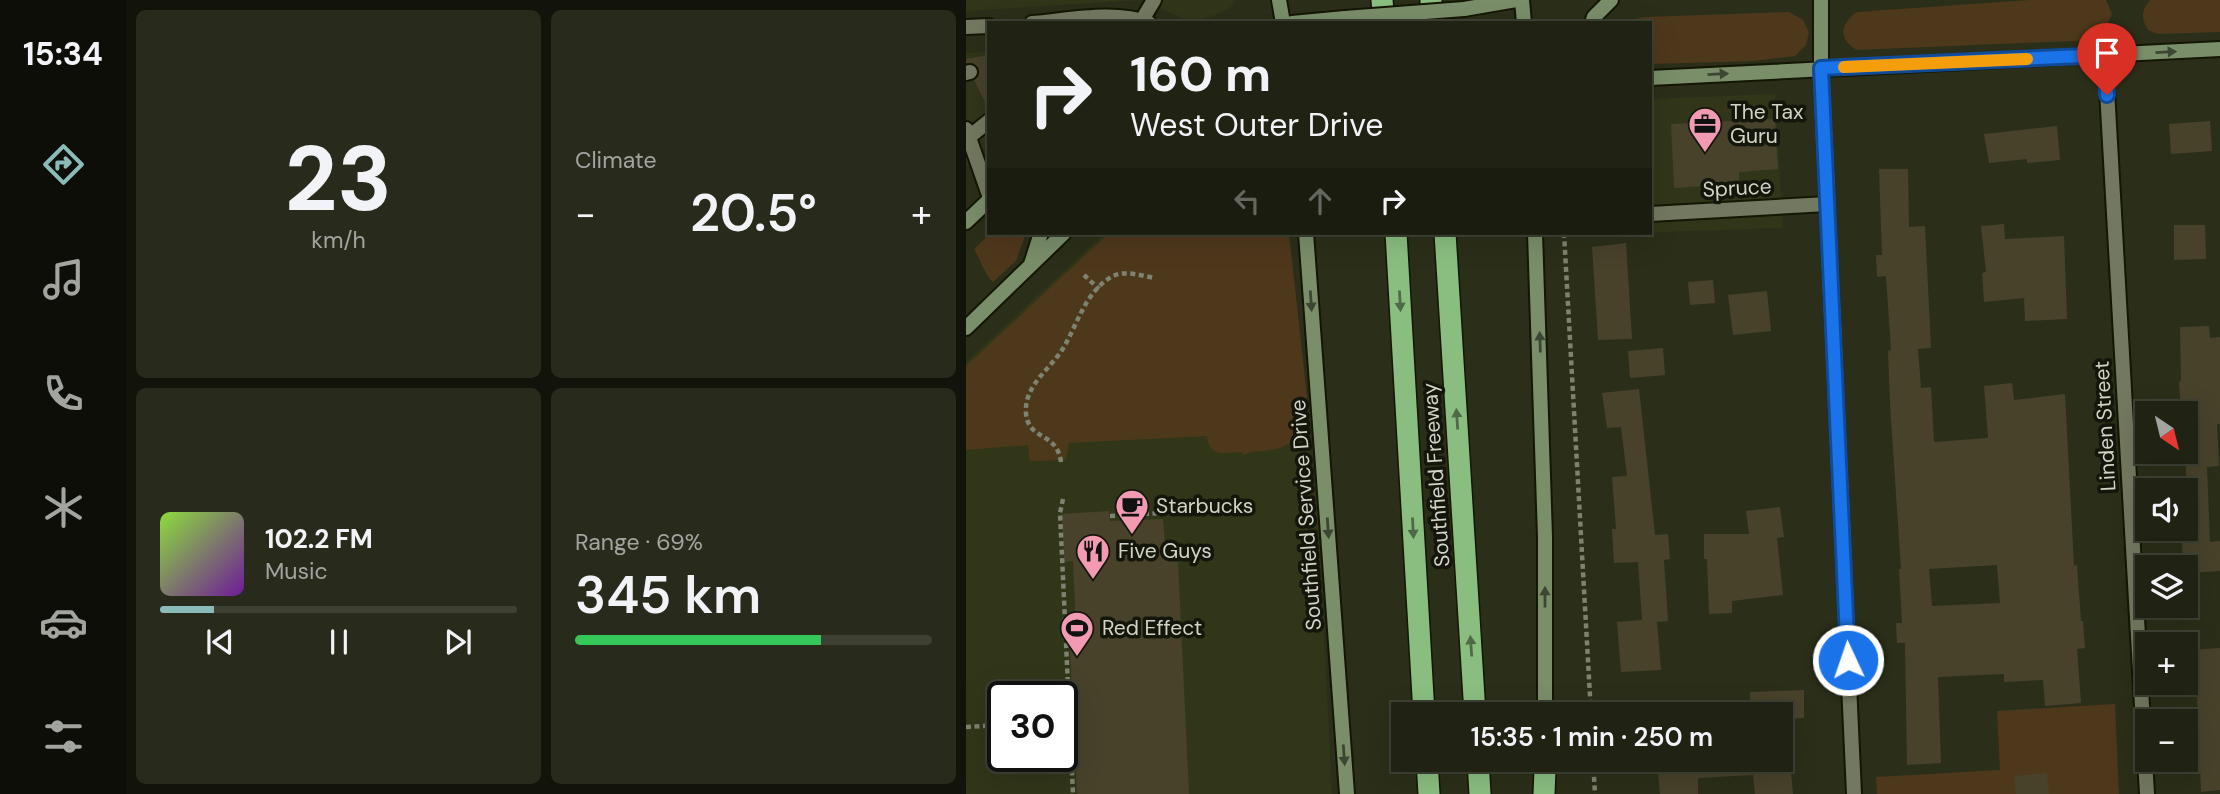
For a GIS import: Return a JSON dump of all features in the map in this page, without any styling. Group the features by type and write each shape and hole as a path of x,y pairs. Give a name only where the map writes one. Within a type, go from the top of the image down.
{"highway":[{"path":"1382,0 1384,21"},
{"path":"1431,0 1432,21"},
{"name":"Southfield Freeway","path":"1396,235 1423,702"},
{"name":"Southfield Freeway","path":"1445,235 1474,702"},
{"path":"1428,772 1429,794"},
{"path":"1479,772 1480,794"},
{"path":"1545,772 1546,794"}],"main road":[{"path":"1279,0 1283,21"},
{"path":"1313,21 1464,9 1516,0"},
{"path":"1522,0 1524,21"},
{"path":"1593,21 1611,0"},
{"path":"1821,0 1821,68"},
{"path":"1652,78 2220,49"},
{"path":"966,222 987,200"},
{"path":"1031,265 1040,235"},
{"path":"966,328 1062,235"},
{"name":"Southfield Service Drive","path":"1306,235 1347,794"},
{"path":"1535,235 1545,524 1545,702"}],"street":[{"path":"1146,21 1154,0"},
{"path":"1071,21 1109,17 1139,21"},
{"path":"966,27 987,26"},
{"name":"Linden Street","path":"2105,55 2147,794"},
{"path":"1821,68 1854,794"},
{"path":"987,122 968,133 987,192"},
{"name":"Spruce","path":"1652,214 1827,204"}],"path":[{"path":"1564,235 1590,702"},
{"path":"1084,275 1099,289"},
{"path":"1062,462 1060,451 1054,442 1033,430 1028,423 1026,404 1030,390 1060,352 1078,316 1099,289 1115,275 1156,278"},
{"path":"1063,499 1060,513 1073,794"},
{"path":"1110,516 1233,509"},
{"path":"966,727 987,726"},
{"path":"1594,772 1595,794"}],"shaded area":[{"path":"966,0 1140,0 966,11"},
{"path":"1143,0 1236,0 1230,8 1213,16 1188,21"},
{"path":"2030,0 2106,0 2112,14 2104,32 2095,40 1857,50 1844,36 1847,21 1857,12"},
{"path":"2150,0 2220,0 2220,32 2158,34 2148,30 2143,15"},
{"path":"1789,12 1803,20 1809,32 1806,45 1795,56 1753,61 1652,64 1652,21 1622,21 1646,17"},
{"path":"987,52 987,146 966,166 966,53"},
{"path":"1775,94 1783,228 1652,232 1652,99"},
{"path":"989,235 1025,235 1016,261 993,282 974,249"},
{"path":"1103,235 1275,235 1317,501 1332,794 966,794 966,362"},
{"path":"1107,235 1289,235 1307,397 1305,416 1299,432 1289,444 1280,448 1244,455 1241,452 1218,453 1211,448 1207,436 1069,443 1066,460 1032,461 1029,458 1028,445 966,450 966,366"},
{"path":"2115,704 2119,794 1877,794 1876,777 2000,770 1997,711"}],"building":[{"path":"987,55 987,106 974,80 979,75 979,69 973,63 966,63 966,59"},
{"path":"1775,119 1778,169 1739,172 1739,187 1718,188 1717,185 1674,188 1671,124"},
{"path":"2210,121 2212,151 2171,154 2169,124"},
{"path":"2057,126 2060,160 2027,163 2027,159 1989,163 1984,134"},
{"path":"1879,169 1908,169 1909,227 1925,226 1931,348 1918,349 1921,388 1931,387 1934,442 1988,438 1984,386 2012,383 2014,400 2065,394 2074,566 2077,565 2085,648 2077,649 2081,703 2045,706 2043,680 2004,682 2004,674 1938,677 1941,763 1907,765 1905,643 1897,643 1896,623 1902,623 1890,404 1888,351 1891,350 1886,276 1877,277 1876,255 1882,255","holes":["1997,565 2000,603 1932,606 1929,569"]},
{"path":"2004,224 2005,239 2064,236 2067,319 2025,321 2024,298 1984,302 1982,273 1986,272 1981,226"},
{"path":"2174,225 2205,225 2206,259 2174,260"},
{"path":"1626,243 1632,339 1598,340 1592,247"},
{"path":"1713,280 1715,303 1690,305 1688,282"},
{"path":"1767,291 1771,331 1733,335 1728,295"},
{"path":"2209,326 2210,338 2220,337 2220,424 2217,424 2219,466 2207,467 2210,542 2220,541 2220,571 2198,572 2198,555 2182,555 2182,543 2198,541 2198,478 2186,478 2186,464 2198,464 2198,401 2180,401 2180,327"},
{"path":"1663,348 1665,375 1630,378 1628,351"},
{"path":"1639,389 1655,535 1668,534 1670,559 1664,560 1668,621 1657,622 1661,670 1621,672 1617,622 1642,620 1638,562 1614,563 1612,529 1616,529 1612,477 1627,476 1621,427 1607,428 1602,393"},
{"path":"1780,507 1784,537 1777,538 1783,595 1732,601 1732,613 1709,614 1704,534 1749,534 1746,511"},
{"path":"1109,511 1110,521 1163,519 1165,542 1177,541 1189,794 1077,794 1078,681 1071,681 1069,632 1076,632 1073,561 1064,562 1062,514"},
{"path":"2220,648 2220,790 2201,792 2197,695 2198,650"},
{"path":"1804,690 1804,718 1793,718 1793,702 1750,702 1750,692"},
{"path":"1658,772 1791,772 1793,794 1755,794 1753,775 1698,778 1698,794 1660,794"},
{"path":"2047,773 2049,794 2016,794 2014,776"}],"slow traffic":[{"path":"1844,67 2027,59"}],"place":[{"name":"The Tax Guru","path":"1705,154"},
{"name":"Starbucks","path":"1132,536"},
{"name":"Five Guys","path":"1093,581"},
{"name":"Red Effect","path":"1077,658"}],"route":[{"path":"1848,660 1821,68 2105,55 2107,95"}]}
